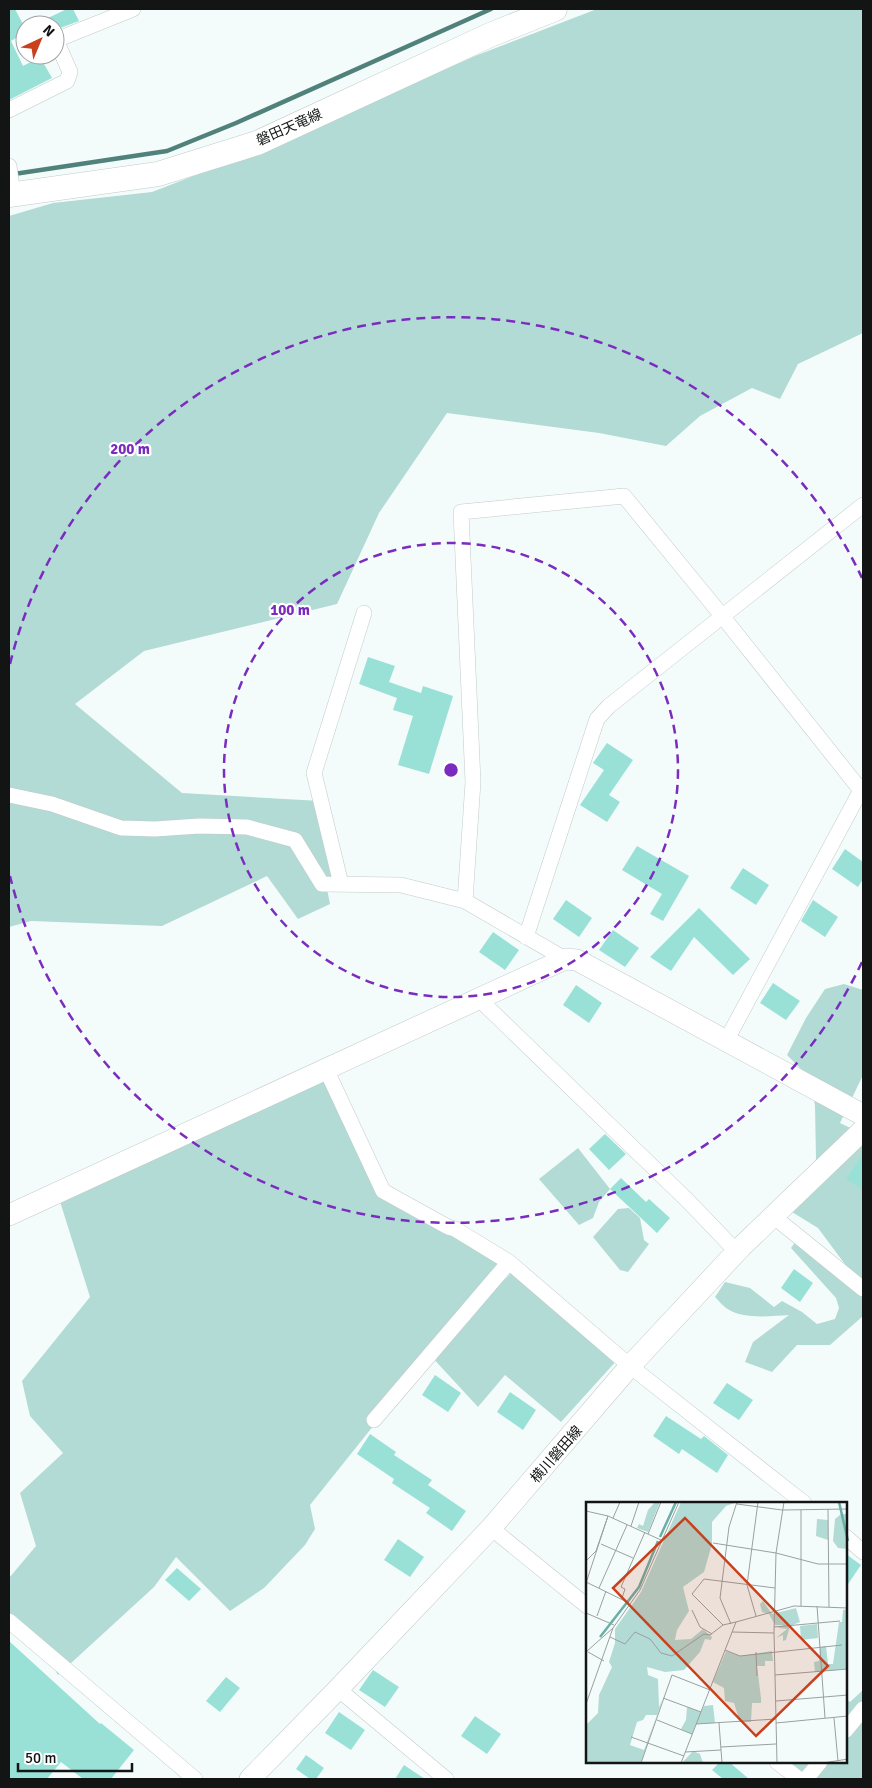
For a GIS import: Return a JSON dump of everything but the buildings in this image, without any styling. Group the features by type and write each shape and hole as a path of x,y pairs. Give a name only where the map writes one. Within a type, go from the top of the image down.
{"main road":[{"name":"磐田天竜線","path":"11,195 158,174 256,143 490,34 554,9"}],"street":[{"path":"9,110 67,81 70,72 56,40 133,9"},
{"path":"9,166 11,195"},
{"path":"465,901 473,782 462,512 624,496 724,617 862,790 726,1041"},
{"path":"526,937 597,719 610,706 863,505"},
{"path":"340,884 314,773 364,613"},
{"path":"9,794 52,804 121,828 247,827 295,840 322,884 401,885 465,901 565,959 577,960 863,1115"},
{"path":"9,1215 565,959"},
{"path":"479,999 687,1200 737,1252"},
{"path":"326,1069 383,1191 448,1228 455,1229 509,1262 630,1366 803,1502"},
{"name":"横川磐田線","path":"250,1779 491,1528 630,1366 737,1252 863,1130"},
{"path":"773,1216 863,1289"},
{"path":"374,1420 509,1262"},
{"path":"491,1528 586,1605"},
{"path":"847,1538 863,1552"},
{"path":"9,1621 195,1779"},
{"path":"338,1689 446,1779"},
{"path":"847,1729 863,1709"},
{"path":"778,1763 799,1779"},
{"path":"806,1779 819,1763"}],"green space":[{"path":"597,9 863,9 863,333 798,364 780,399 752,388 700,416 666,446 599,433 447,413 379,513 337,604 144,651 75,704 182,793 320,801 341,884 326,884 330,904 298,919 267,876 162,926 31,921 9,927 9,216 53,203 152,192 286,140 475,56"},
{"path":"844,984 863,990 863,1075 840,1123 863,1134 863,1316 830,1345 797,1345 772,1372 745,1362 753,1342 789,1315 748,1316 733,1312 715,1297 725,1282 750,1288 774,1307 782,1301 802,1312 817,1324 835,1319 839,1308 836,1298 791,1248 796,1241 862,1287 818,1228 792,1212 816,1159 815,1106 810,1078 787,1055 806,1018 825,989"},
{"path":"330,1077 384,1196 509,1262 439,1345 511,1273 618,1359 561,1422 505,1375 478,1407 430,1355 310,1505 315,1529 305,1545 264,1588 230,1611 176,1557 154,1587 58,1675 44,1651 9,1621 9,1578 36,1546 20,1493 63,1453 30,1416 22,1381 90,1297 57,1192"},
{"path":"578,1148 610,1189 599,1202 593,1218 579,1225 539,1179"},
{"path":"629,1208 640,1218 644,1240 649,1244 628,1272 620,1270 593,1237 618,1209"},
{"path":"863,1690 863,1779 798,1779 778,1763 847,1763 847,1700 850,1702"}],"waterway":[{"path":"14,174 167,151 236,123 491,9"}]}
